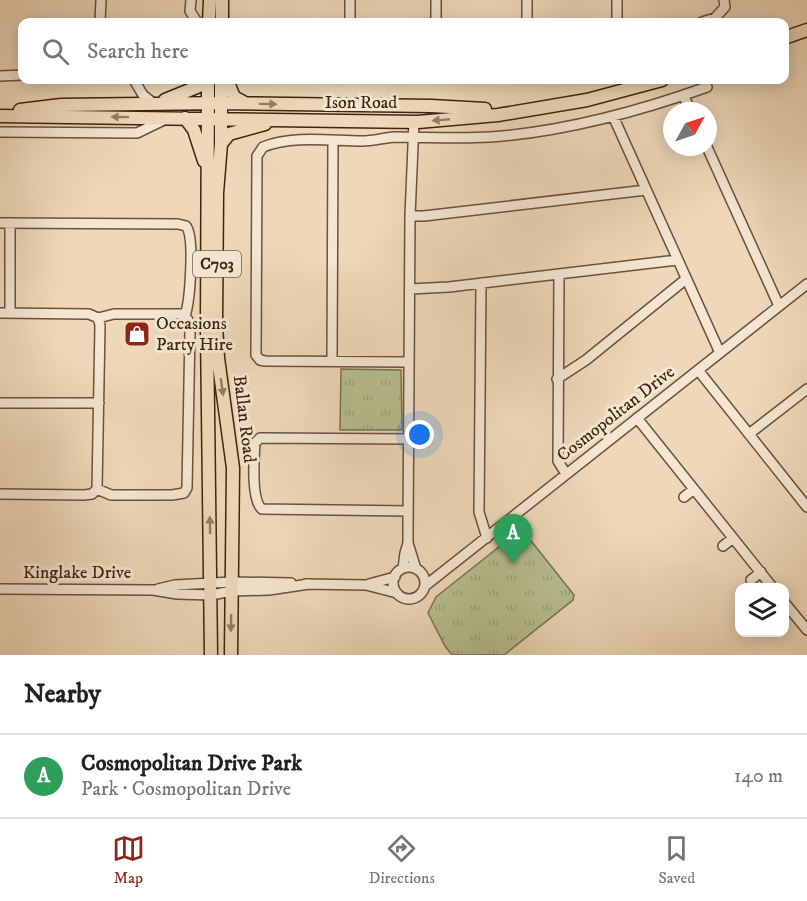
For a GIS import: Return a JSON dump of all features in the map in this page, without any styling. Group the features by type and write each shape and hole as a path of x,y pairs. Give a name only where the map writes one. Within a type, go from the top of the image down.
{"main road":[{"path":"209,18 210,0"},
{"path":"222,0 222,18"},
{"path":"789,36 807,30"},
{"path":"153,104 188,92 203,84"},
{"name":"Ballan Road","path":"207,84 208,103 215,119 221,144 217,194 216,325 218,358 233,468 231,655"},
{"name":"Ballan Road","path":"211,655 207,330 208,180 215,119 221,103 221,84"},
{"path":"229,84 234,97 245,103"},
{"name":"Ison Road","path":"0,114 414,122 498,115 586,100 647,84"},
{"name":"Ison Road","path":"0,114 62,105 208,103 471,109 540,108"},
{"path":"404,106 412,111 414,122"},
{"path":"185,118 194,130 208,180"},
{"path":"221,144 229,134 284,121"}],"street":[{"path":"100,18 101,0"},
{"path":"190,0 190,10 195,18"},
{"path":"350,0 350,18"},
{"path":"436,0 436,18"},
{"path":"527,0 527,18"},
{"path":"617,0 617,18"},
{"path":"715,18 724,7 724,0"},
{"path":"0,76 18,75"},
{"path":"136,84 143,95 153,104"},
{"path":"409,362 265,361 256,355 257,156 259,151 267,145 288,141 366,141 392,137 491,136 544,130 613,116 707,87"},
{"path":"683,95 686,102"},
{"path":"613,116 720,353"},
{"path":"0,132 137,134 168,118"},
{"path":"408,543 425,586 419,596 411,599 403,598 393,585 395,577 403,568 408,543 410,216 414,122"},
{"path":"332,361 333,141"},
{"path":"711,156 779,306"},
{"path":"410,216 646,190"},
{"path":"0,494 92,494 97,489 99,403 100,325 98,318 83,313 5,313 5,223 178,224 186,226 191,238 189,302 185,315 190,331 187,488 184,493 172,495 111,495 97,489"},
{"path":"410,289 429,289 677,260"},
{"path":"559,274 558,461 566,474"},
{"path":"557,380 686,279"},
{"path":"481,283 479,512 487,538"},
{"name":"Cosmopolitan Drive","path":"425,586 807,284"},
{"path":"98,318 114,314 185,315"},
{"path":"698,370 807,507"},
{"path":"749,434 807,389"},
{"path":"0,403 99,403"},
{"path":"637,418 769,583"},
{"path":"408,511 262,509 257,502 254,456 255,443 260,438 409,439"},
{"path":"684,497 694,489"},
{"path":"723,546 733,538"},
{"path":"403,568 419,571"},
{"name":"Cosmopolitan Drive","path":"419,571 445,568"},
{"path":"751,580 761,572"},
{"path":"366,585 395,577"},
{"path":"211,590 255,581 366,585 397,593"},
{"path":"232,587 269,590 309,584"},
{"name":"Kinglake Drive","path":"0,589 153,590 177,594 211,590"},
{"path":"789,608 807,630"}],"green space":[{"path":"341,369 401,370 402,430 340,430"},
{"path":"519,531 524,532 574,595 573,600 504,655 452,655 428,613 436,597"}],"place":[{"name":"Occasions Party Hire","path":"137,334"},
{"name":"Cosmopolitan Drive Park","path":"513,564"}]}
